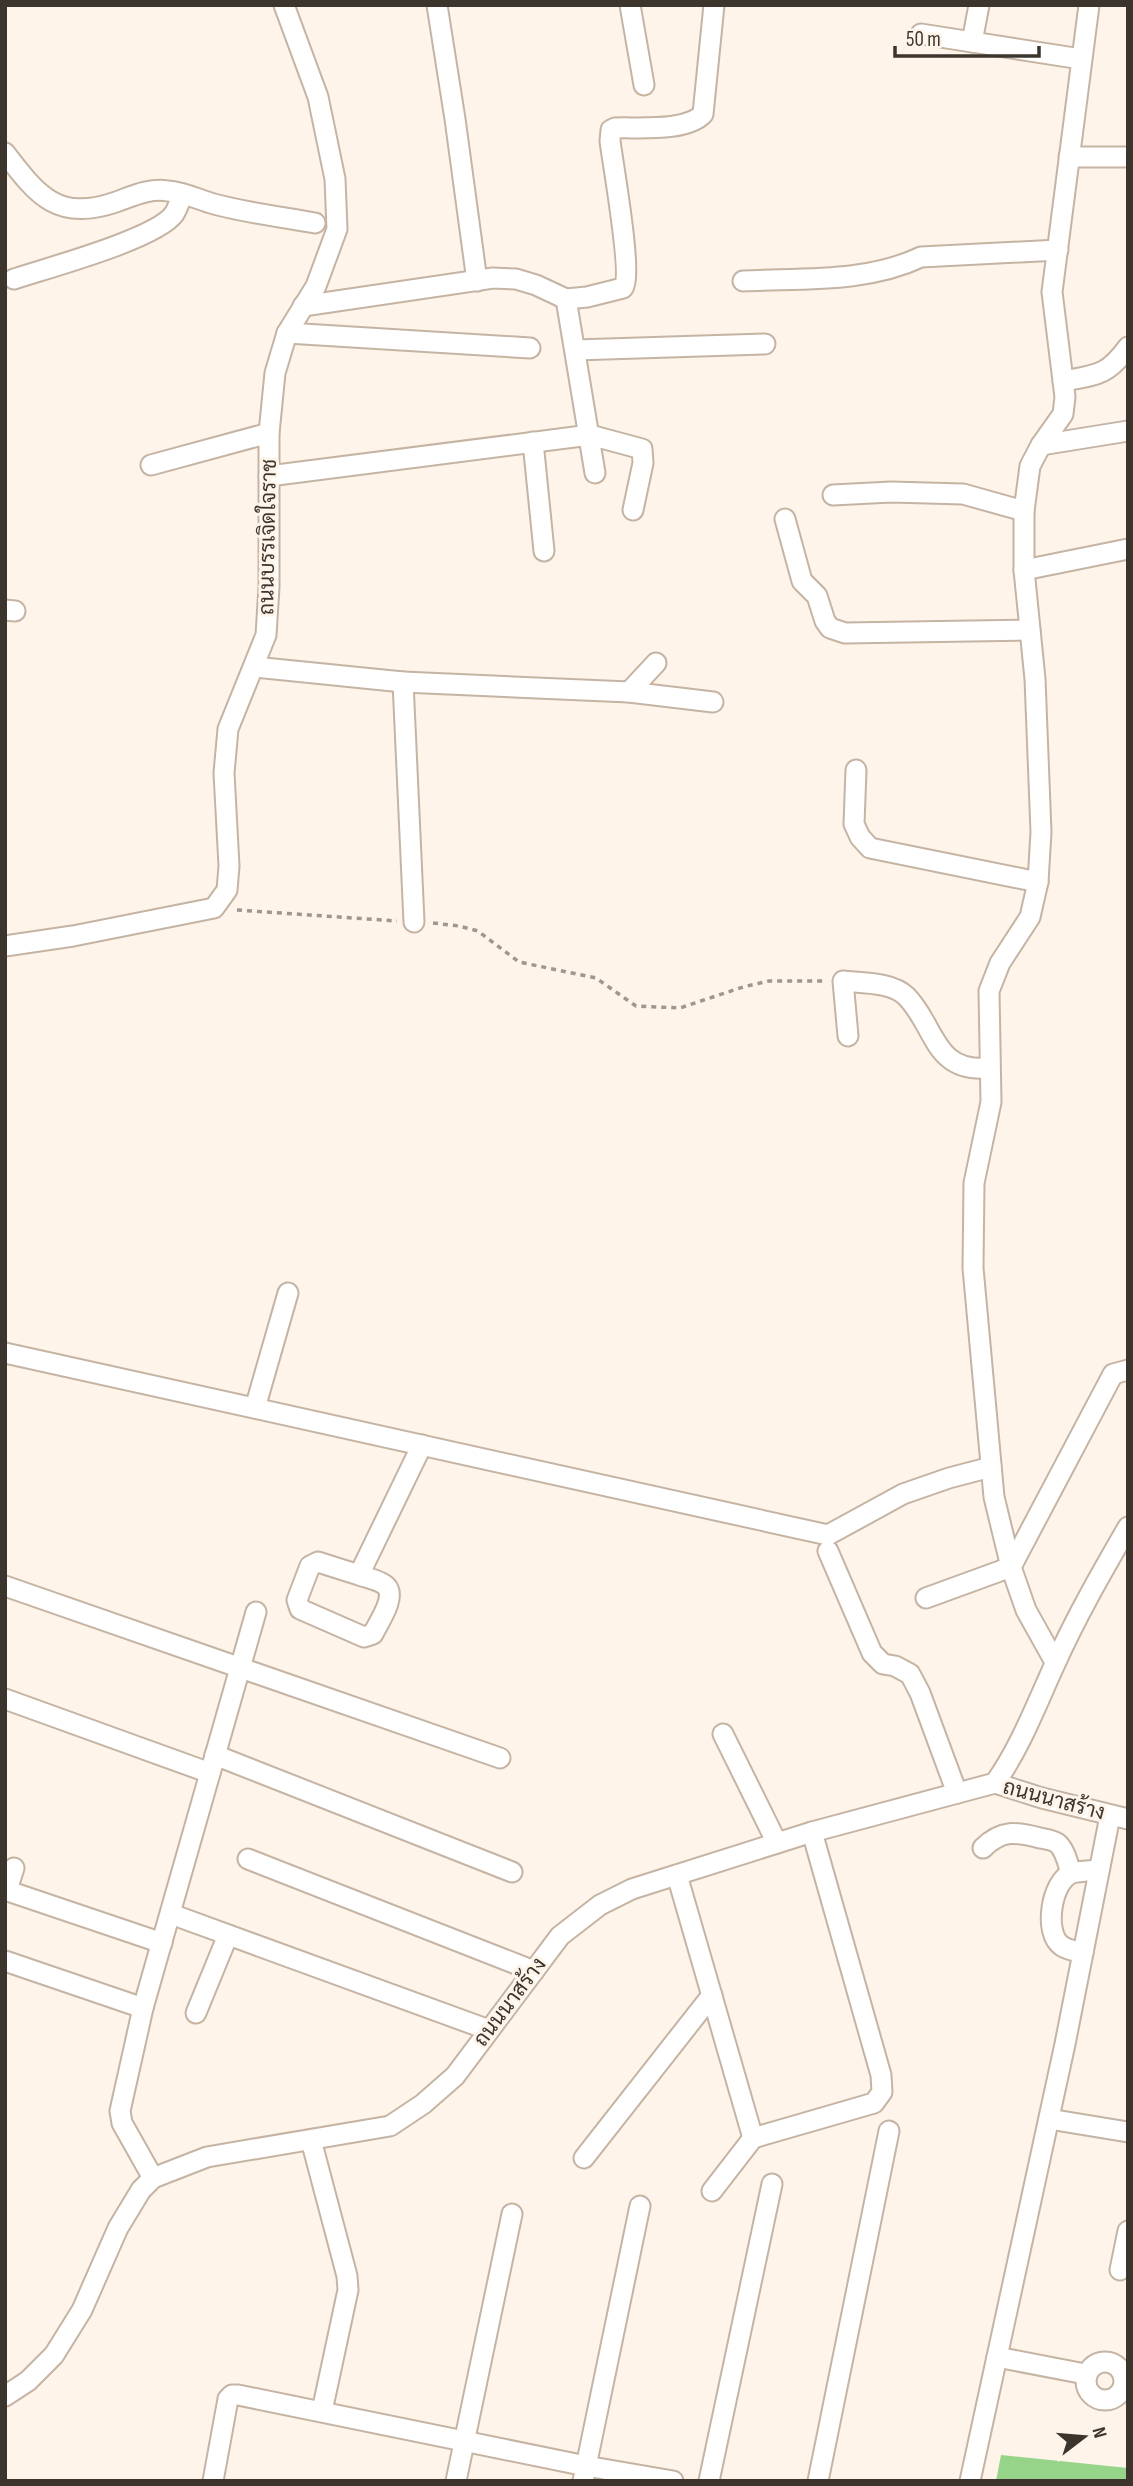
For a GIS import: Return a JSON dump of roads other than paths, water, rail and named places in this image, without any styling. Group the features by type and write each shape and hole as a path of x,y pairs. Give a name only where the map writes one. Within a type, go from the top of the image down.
{"street":[{"name":"ถนนบรรเจิดใจราช","path":"5,946 73,936 214,908 227,890 224,773 228,729 266,635 269,587 269,433 275,373 287,333 316,286 337,229 335,179 318,97 284,5"},
{"path":"437,5 477,281"},
{"path":"630,5 644,85"},
{"path":"303,306 493,278 516,279 566,299 615,291 625,285 626,260 610,141 611,130 679,125 694,122 703,114 714,5"},
{"path":"972,42 979,5"},
{"path":"1055,1662 1026,1610 1011,1567 994,1497 973,1268 974,1183 990,1113 989,991 1000,963 1030,917 1038,882 1041,832 1035,679 1024,570 1024,511 1030,466 1063,414 1065,397 1052,292 1088,5"},
{"path":"921,34 1081,59"},
{"path":"5,153 24,178 50,203 71,210 109,204 146,191 166,190 214,204 315,223"},
{"path":"1069,157 1128,158"},
{"path":"15,279 113,247 159,226 174,214 183,194"},
{"path":"743,281 868,275 901,267 921,257 1058,250"},
{"path":"566,299 596,473"},
{"path":"287,333 530,348"},
{"path":"575,350 765,344"},
{"path":"1063,382 1099,374 1115,365 1128,347"},
{"path":"1041,445 1128,431"},
{"path":"151,465 269,433"},
{"path":"269,476 590,435 642,449 643,463 633,510"},
{"path":"533,442 544,551"},
{"path":"833,495 891,492 963,494 1024,511"},
{"path":"785,519 802,581 817,596 825,621 835,631 1030,630"},
{"path":"1024,570 1128,549"},
{"path":"629,692 656,663"},
{"path":"254,667 403,682 629,692 713,702"},
{"path":"403,682 414,922"},
{"path":"856,770 854,824 870,848 1038,882"},
{"path":"848,1036 843,981 890,987 905,994 943,1053 972,1070 989,1068"},
{"path":"255,1408 288,1293"},
{"path":"5,1353 828,1535 903,1494 991,1467"},
{"path":"926,1598 1011,1567 1113,1374 1128,1370"},
{"path":"359,1575 422,1445"},
{"path":"995,1783 1013,1758 1055,1662 1128,1527"},
{"path":"828,1551 872,1653 883,1664 895,1666 910,1674 920,1693 957,1793"},
{"path":"318,1562 359,1575 384,1584 389,1591 388,1602 370,1636 364,1637 300,1609 297,1600 310,1566 318,1562"},
{"path":"5,1586 500,1758"},
{"path":"5,2396 28,2381 54,2355 82,2310 118,2228 141,2190 153,2178 122,2123 120,2111 143,2008 256,1612"},
{"path":"5,1699 213,1764 512,1872"},
{"path":"723,1734 777,1843"},
{"name":"ถนนนาสร้าง","path":"153,2178 207,2157 390,2126 423,2104 455,2076 560,1936 600,1905 632,1889 812,1832 995,1783 1119,1818"},
{"path":"970,2481 1049,2119 1099,1871 1119,1818"},
{"path":"712,2191 753,2138 874,2103 882,2092 881,2075 812,1832"},
{"path":"983,1848 994,1837 1014,1832 1043,1838 1057,1843 1065,1854 1071,1874"},
{"path":"248,1859 534,1971"},
{"path":"14,1868 6,1890 162,1943"},
{"path":"1083,1953 1061,1946 1054,1937 1051,1922 1054,1895 1061,1881 1071,1874 1099,1871"},
{"path":"677,1875 753,2138"},
{"path":"171,1914 489,2030"},
{"path":"196,2013 228,1935"},
{"path":"5,1961 143,2008"},
{"path":"584,2158 712,1995"},
{"path":"1049,2119 1128,2132"},
{"path":"818,2481 889,2132"},
{"path":"311,2140 347,2276 348,2290 322,2412"},
{"path":"709,2481 772,2184"},
{"path":"584,2474 640,2206"},
{"path":"456,2481 512,2214"},
{"path":"1120,2270 1128,2231"},
{"path":"997,2357 1085,2374"},
{"path":"213,2481 228,2399 232,2395 465,2441 584,2474 673,2481"}]}
